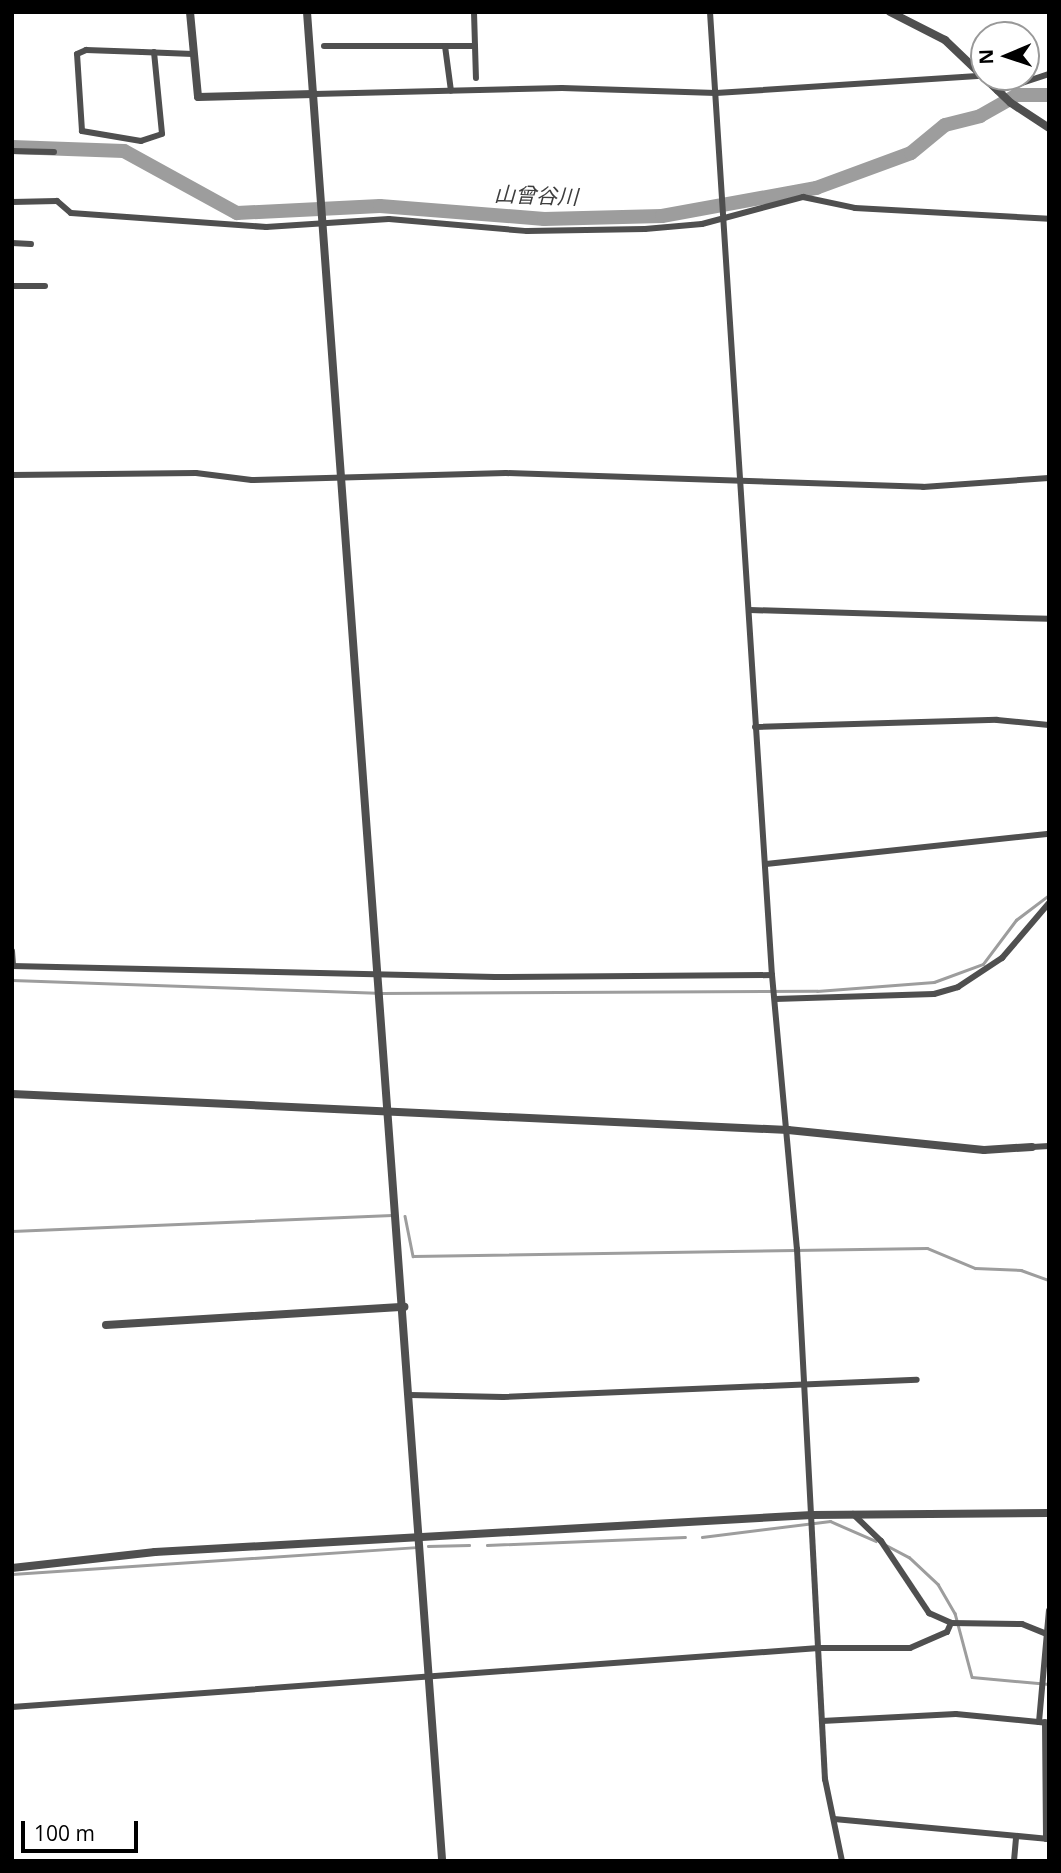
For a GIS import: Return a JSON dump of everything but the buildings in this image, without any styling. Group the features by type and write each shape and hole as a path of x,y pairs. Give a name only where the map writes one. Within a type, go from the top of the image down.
{"street":[{"path":"190,12 198,97 451,91 716,93 970,77"},
{"path":"307,12 340,477 381,973 442,1861"},
{"path":"474,12 476,78"},
{"path":"710,12 772,975 797,1251 822,1721 842,1861"},
{"path":"890,12 945,40 970,65"},
{"path":"324,46 475,46"},
{"path":"445,46 451,91"},
{"path":"154,52 162,134 141,141 82,131 77,54 154,52 193,54"},
{"path":"1001,94 1049,74"},
{"path":"998,91 1049,128"},
{"path":"12,151 54,152"},
{"path":"12,202 57,201 71,213 253,227 323,213 540,231 689,226 724,211 808,197 855,208 1049,219"},
{"path":"12,243 31,244"},
{"path":"12,286 45,286"},
{"path":"12,475 340,477 506,473 923,487 1049,478"},
{"path":"750,610 1049,619"},
{"path":"755,727 986,720 1049,725"},
{"path":"766,864 1049,834"},
{"path":"775,999 934,994 958,986 1002,958 1049,903"},
{"path":"12,951 13,966 381,973 772,975"},
{"path":"12,1094 788,1130 984,1150 1049,1146"},
{"path":"106,1325 404,1307"},
{"path":"410,1395 805,1388 918,1380"},
{"path":"12,1568 155,1552 813,1521 853,1514 1049,1513"},
{"path":"853,1514 881,1541 929,1614 956,1622 1022,1624 1046,1634"},
{"path":"834,1819 1047,1839 1041,1683 1049,1610"},
{"path":"12,1707 819,1648 910,1648 947,1632 956,1622"},
{"path":"822,1721 956,1714 1044,1722"},
{"path":"1014,1861 1016,1838"}],"waterway":[{"name":"山曾谷川","path":"12,147 124,151 237,213 380,206 544,219 662,216 816,188 911,153 945,125 980,116 1017,95 1049,95"},
{"path":"382,993 817,991 934,982 983,964 1016,920 1049,895"},
{"path":"12,980 376,993"},
{"path":"12,1231 392,1215"},
{"path":"405,1216 413,1256 927,1248 975,1268 1021,1270 1049,1280"},
{"path":"702,1537 830,1521 876,1541"},
{"path":"487,1545 685,1537"},
{"path":"428,1546 469,1545"},
{"path":"886,1545 909,1557 938,1584 955,1613 972,1677 1049,1684"},
{"path":"12,1574 416,1547"}]}
